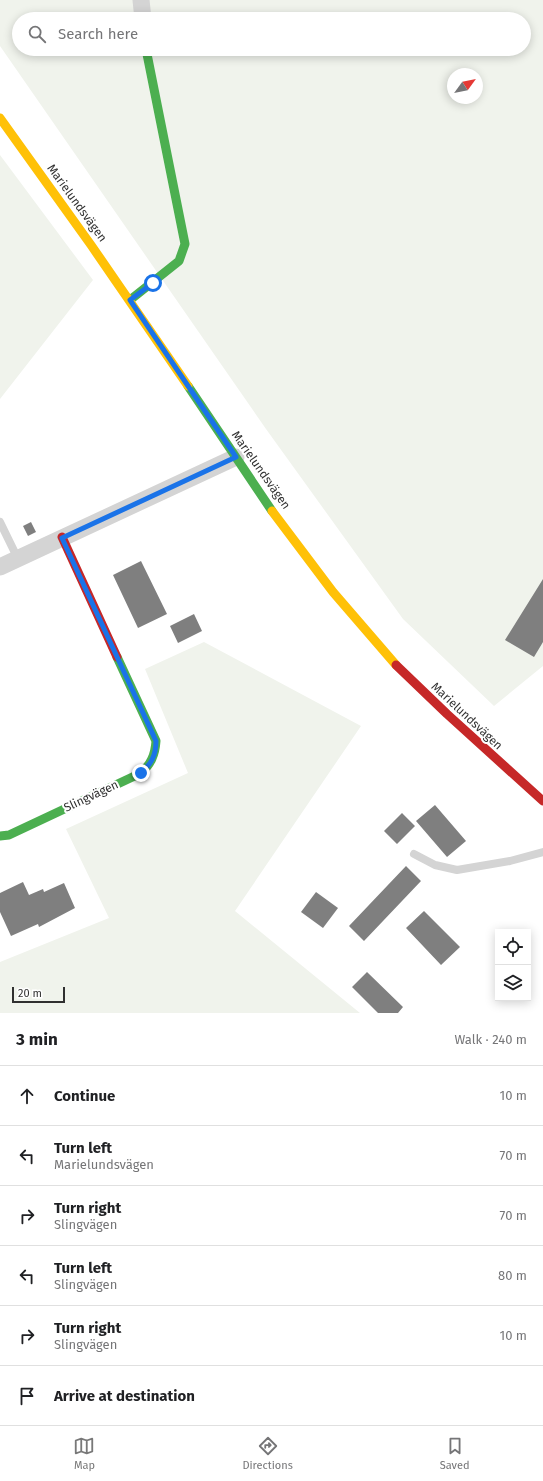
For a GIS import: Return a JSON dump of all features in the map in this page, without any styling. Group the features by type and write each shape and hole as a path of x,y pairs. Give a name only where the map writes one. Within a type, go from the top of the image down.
{"street":[{"path":"141,0 142,12"},
{"path":"130,300 179,261 185,244 147,56"},
{"name":"Marielundsvägen","path":"0,118 130,300 236,457 316,570 356,620 394,663 460,728 543,801"},
{"path":"0,567 236,457"},
{"name":"Slingvägen","path":"0,836 9,835 141,773 152,763 156,749 156,741 62,538"}],"lane":[{"path":"0,522 18,559"},
{"path":"414,854 435,865 457,870 510,861 543,852"}],"shaded area":[{"path":"0,0 543,0 543,666 494,706 403,619 266,429 0,46"},
{"path":"0,155 93,280 0,399"},
{"path":"204,642 361,726 235,911 360,1013 0,1013 0,962 109,918 66,829 188,773 145,669"}],"building":[{"path":"31,522 36,532 28,536 23,526"},
{"path":"141,561 167,614 138,628 113,575"},
{"path":"543,579 543,642 534,657 505,640"},
{"path":"194,614 202,631 178,643 170,626"},
{"path":"435,805 466,841 447,857 416,821"},
{"path":"402,813 415,826 397,844 384,831"},
{"path":"406,866 421,881 364,941 349,926"},
{"path":"23,882 29,895 43,889 44,892 64,883 75,908 39,927 38,924 11,936 0,912 0,893"},
{"path":"316,892 338,908 323,928 301,912"},
{"path":"424,911 460,947 441,965 406,928"},
{"path":"367,972 403,1007 398,1013 378,1013 352,987"}],"traffic: fast":[{"path":"130,300 179,261 185,244 147,56"},
{"path":"188,386 272,511"},
{"path":"0,836 9,835 141,773 150,763 155,751 156,741 117,657"}],"traffic: slow":[{"path":"0,118 91,245 188,386"},
{"path":"272,511 333,592 396,665"}],"traffic: jam":[{"path":"62,537 117,657"},
{"path":"396,665 447,714 543,801"}],"route":[{"path":"141,773 152,763 156,749 156,741 62,538 236,457 130,300 153,283"}]}
